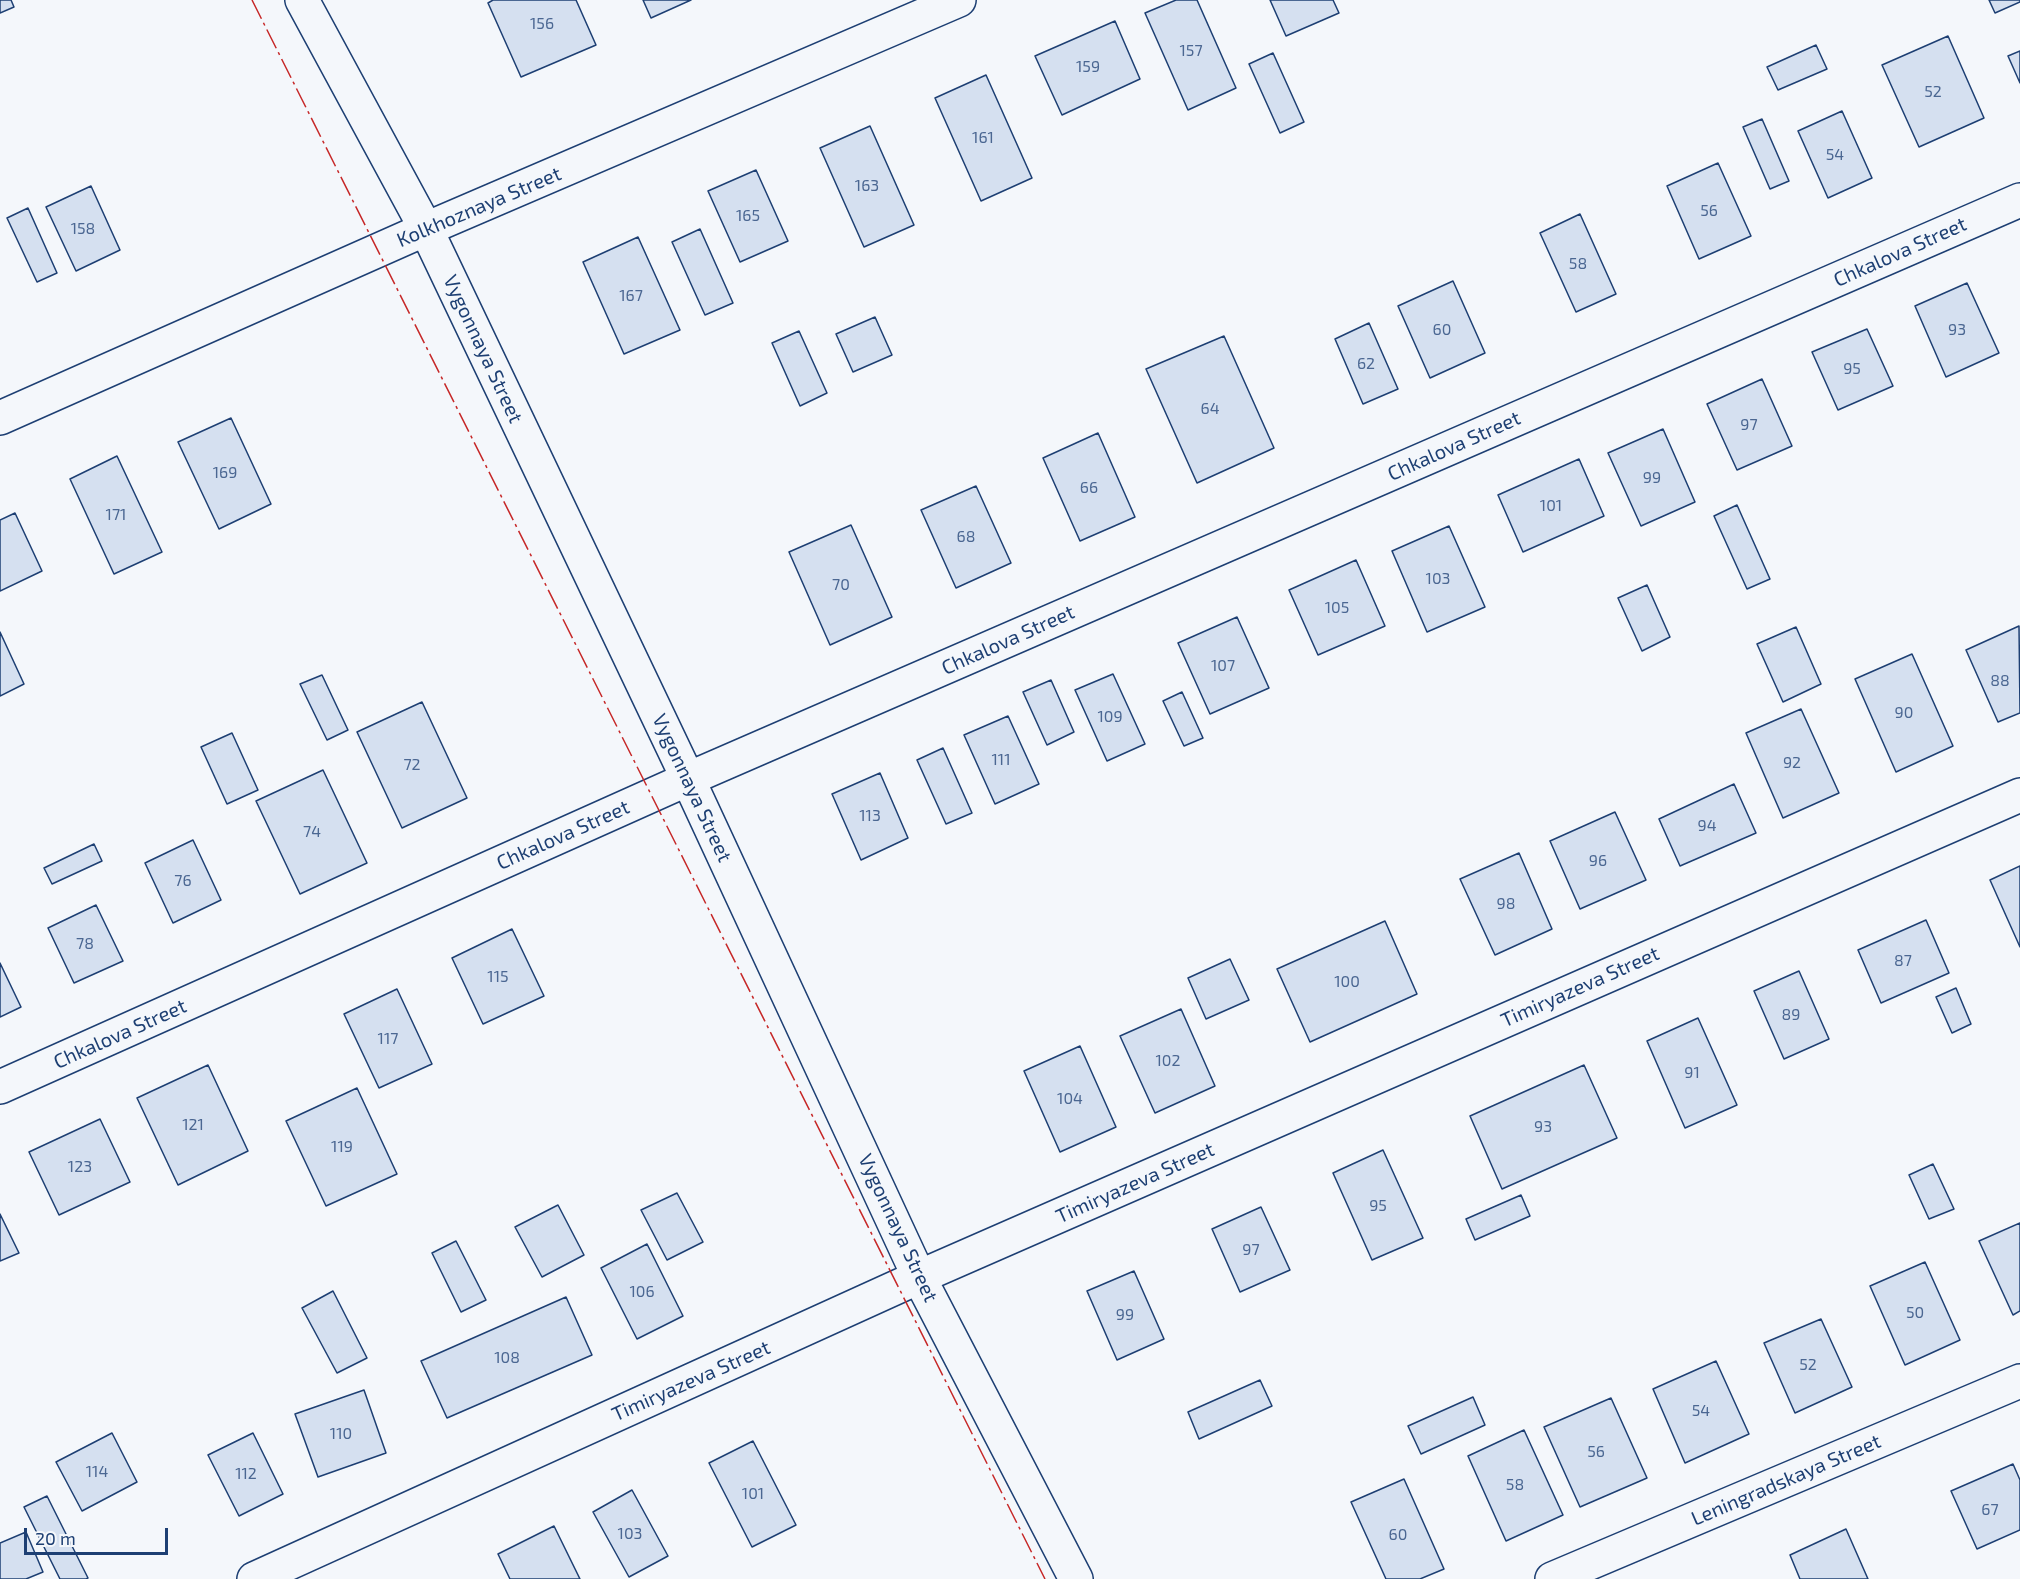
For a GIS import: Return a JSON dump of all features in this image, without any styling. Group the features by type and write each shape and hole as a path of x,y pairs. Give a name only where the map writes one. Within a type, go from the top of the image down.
{"street":[{"name":"Vygonnaya Street","path":"302,0 426,229 688,779 920,1277 1076,1579"},
{"name":"Kolkhoznaya Street","path":"0,418 426,229 959,0"},
{"name":"Chkalova Street","path":"0,1087 688,779 2020,200"},
{"name":"Timiryazeva Street","path":"254,1579 920,1277 2020,795"},
{"name":"Leningradskaya Street","path":"1552,1579 2020,1381"}],"building":[{"path":"0,0 11,0 14,7 0,13"},
{"path":"493,0 576,0 596,45 521,77 488,3"},
{"path":"643,0 691,0 651,18"},
{"path":"1176,0 1197,0 1236,88 1188,110 1145,13"},
{"path":"1270,0 1333,0 1339,13 1286,36"},
{"path":"1989,0 2020,0 2020,2 1995,13"},
{"path":"1115,21 1140,79 1062,115 1035,56"},
{"path":"1948,36 1984,118 1919,147 1882,65"},
{"path":"1816,45 1827,69 1778,90 1767,67"},
{"path":"2020,51 2020,83 2008,56"},
{"path":"1273,53 1304,122 1280,133 1249,64"},
{"path":"986,75 1032,178 981,201 935,98"},
{"path":"1842,111 1872,178 1828,198 1798,131"},
{"path":"1762,119 1789,181 1770,189 1743,127"},
{"path":"870,126 914,225 864,247 820,148"},
{"path":"1718,163 1751,236 1699,259 1667,186"},
{"path":"756,170 788,241 740,262 708,191"},
{"path":"91,186 120,250 76,271 46,207"},
{"path":"28,208 57,273 37,282 7,218"},
{"path":"1580,214 1616,294 1576,312 1540,233"},
{"path":"700,229 733,303 705,315 672,242"},
{"path":"638,237 680,330 624,354 583,262"},
{"path":"1453,281 1485,353 1430,378 1398,306"},
{"path":"1967,283 1999,353 1946,377 1915,306"},
{"path":"875,317 892,355 853,372 836,334"},
{"path":"1369,323 1398,389 1363,404 1335,339"},
{"path":"1867,329 1893,386 1838,410 1812,352"},
{"path":"799,331 827,393 800,406 772,343"},
{"path":"1224,336 1274,448 1197,483 1146,369"},
{"path":"1762,379 1792,446 1737,470 1707,404"},
{"path":"231,418 271,504 219,529 178,442"},
{"path":"1663,429 1695,502 1641,526 1608,453"},
{"path":"1098,433 1135,517 1080,541 1043,458"},
{"path":"117,456 162,552 114,574 70,479"},
{"path":"1579,459 1604,516 1523,552 1498,495"},
{"path":"976,486 1011,563 956,588 921,510"},
{"path":"1737,505 1770,579 1747,589 1714,516"},
{"path":"15,513 42,571 0,591 0,520"},
{"path":"851,525 892,617 830,645 789,552"},
{"path":"1449,526 1485,607 1427,632 1392,551"},
{"path":"1356,560 1385,626 1318,655 1289,590"},
{"path":"1647,585 1670,637 1642,651 1618,598"},
{"path":"1237,617 1269,688 1210,714 1178,643"},
{"path":"2019,626 2020,713 1998,722 1966,650"},
{"path":"1796,627 1821,684 1783,702 1757,644"},
{"path":"0,632 24,684 0,696"},
{"path":"1912,654 1953,746 1896,772 1855,679"},
{"path":"1113,674 1145,744 1107,761 1075,690"},
{"path":"322,675 348,730 327,740 300,684"},
{"path":"1051,680 1074,732 1047,745 1023,692"},
{"path":"1182,692 1203,738 1184,746 1163,701"},
{"path":"422,702 467,798 402,828 357,732"},
{"path":"1801,709 1839,793 1783,818 1746,733"},
{"path":"1008,716 1039,784 995,804 964,735"},
{"path":"232,733 258,790 227,804 201,747"},
{"path":"943,748 972,813 946,824 917,760"},
{"path":"323,770 367,863 300,894 256,801"},
{"path":"880,773 908,838 861,860 832,794"},
{"path":"1734,784 1756,833 1680,866 1659,819"},
{"path":"1615,812 1646,880 1580,909 1550,841"},
{"path":"193,840 221,900 173,923 145,863"},
{"path":"94,844 102,861 52,884 44,868"},
{"path":"1519,853 1552,929 1495,955 1460,879"},
{"path":"2020,866 2020,947 1990,880"},
{"path":"96,905 123,961 74,983 48,928"},
{"path":"1926,920 1949,973 1881,1003 1858,950"},
{"path":"1385,921 1417,994 1310,1042 1277,969"},
{"path":"512,929 544,996 483,1024 452,958"},
{"path":"1230,959 1249,1000 1206,1019 1188,978"},
{"path":"0,963 21,1007 0,1017"},
{"path":"1799,971 1829,1039 1784,1059 1754,991"},
{"path":"1956,988 1971,1024 1952,1033 1936,997"},
{"path":"397,989 432,1064 379,1088 344,1014"},
{"path":"1181,1009 1215,1086 1155,1113 1120,1036"},
{"path":"1698,1018 1737,1105 1685,1128 1647,1041"},
{"path":"1080,1046 1116,1127 1060,1152 1024,1071"},
{"path":"208,1065 248,1151 178,1185 137,1098"},
{"path":"1584,1065 1617,1138 1502,1189 1470,1116"},
{"path":"357,1088 397,1174 326,1206 286,1121"},
{"path":"100,1119 130,1182 59,1215 29,1152"},
{"path":"1383,1150 1423,1238 1372,1260 1333,1173"},
{"path":"1933,1164 1954,1209 1929,1219 1909,1175"},
{"path":"677,1193 703,1242 667,1260 641,1210"},
{"path":"1521,1195 1530,1216 1475,1240 1466,1219"},
{"path":"558,1205 584,1255 542,1277 515,1227"},
{"path":"1261,1207 1290,1270 1240,1292 1212,1229"},
{"path":"0,1214 19,1253 0,1261"},
{"path":"2020,1223 2020,1311 2013,1315 1979,1241"},
{"path":"456,1241 486,1300 461,1312 432,1253"},
{"path":"647,1244 683,1316 637,1339 601,1268"},
{"path":"1925,1262 1960,1340 1905,1365 1870,1286"},
{"path":"1134,1271 1164,1339 1117,1360 1087,1291"},
{"path":"333,1291 367,1358 337,1373 302,1308"},
{"path":"566,1297 592,1355 447,1418 421,1361"},
{"path":"1821,1319 1852,1387 1795,1413 1764,1343"},
{"path":"1716,1361 1749,1434 1685,1463 1653,1389"},
{"path":"1260,1380 1272,1406 1199,1439 1188,1412"},
{"path":"364,1390 386,1453 318,1477 295,1414"},
{"path":"1473,1397 1485,1425 1421,1454 1408,1426"},
{"path":"1611,1398 1647,1478 1580,1507 1544,1427"},
{"path":"1524,1430 1563,1515 1506,1541 1468,1456"},
{"path":"112,1433 137,1482 82,1511 56,1462"},
{"path":"253,1433 283,1494 239,1516 208,1455"},
{"path":"753,1441 796,1525 752,1547 709,1463"},
{"path":"2013,1464 2020,1480 2020,1530 1977,1549 1951,1491"},
{"path":"1404,1479 1444,1569 1420,1579 1386,1579 1351,1502"},
{"path":"632,1490 668,1556 629,1577 593,1512"},
{"path":"47,1496 88,1578 86,1579 60,1579 24,1507"},
{"path":"554,1526 580,1579 510,1579 498,1554"},
{"path":"1846,1529 1868,1579 1800,1579 1790,1555"},
{"path":"26,1532 43,1572 26,1579 0,1579 0,1543"}],"power":[{"path":"252,0 1045,1579"}]}
